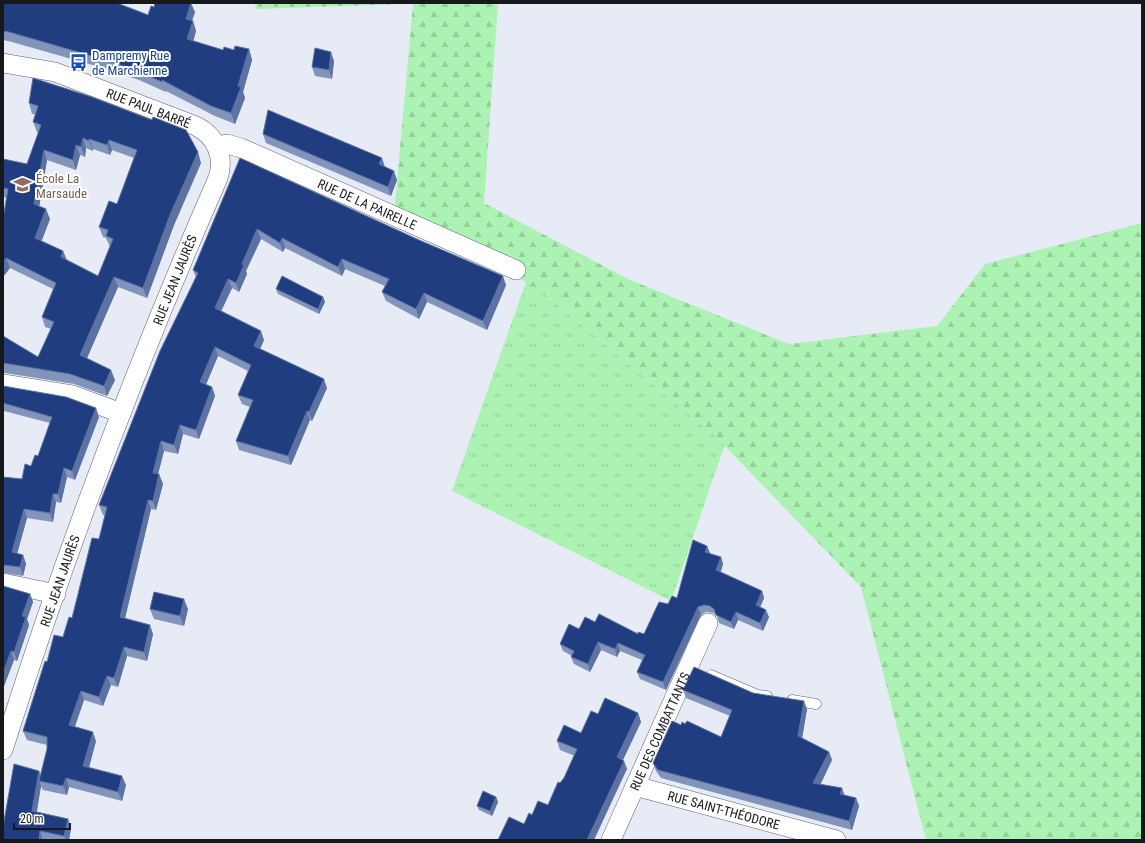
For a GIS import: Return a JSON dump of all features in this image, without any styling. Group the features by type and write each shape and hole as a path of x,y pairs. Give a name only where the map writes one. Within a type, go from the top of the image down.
{"street":[{"name":"RUE PAUL BARRÉ","path":"3,63 54,72 190,123 205,132 217,146"},
{"name":"RUE DE LA PAIRELLE","path":"217,146 227,144 241,148 516,270"},
{"name":"RUE JEAN JAURÈS","path":"3,750 82,516 121,413 218,178 221,160 217,146"},
{"path":"3,384 72,395 121,413"},
{"path":"3,583 56,594"},
{"name":"RUE DES COMBATTANTS","path":"610,840 635,786 696,668 708,622"},
{"name":"RUE SAINT-THÉODORE","path":"635,786 836,840"}],"lane":[{"path":"696,668 758,695 816,704"}],"green space":[{"path":"255,3 435,3 256,9"},
{"path":"498,3 484,203 630,280 789,344 937,326 985,264 1142,223 1142,840 926,840 861,587 716,437 543,292 471,250 394,215 413,4"},
{"path":"527,279 725,444 671,601 452,491"}],"building":[{"path":"3,3 117,3 148,15 151,6 154,7 155,3 191,3 186,19 193,21 187,39 223,50 224,47 234,50 235,46 249,49 238,86 241,87 231,113 211,106 162,80 162,82 136,70 3,31"},
{"path":"315,48 331,52 329,70 312,67"},
{"path":"33,78 92,97 152,120 153,117 186,130 198,152 170,215 143,288 114,277 80,355 111,370 104,386 70,374 3,363 3,336 38,357 54,322 42,317 56,283 6,258 3,262 3,215 8,189 3,188 3,159 27,164 41,125 33,122 38,106 29,103","holes":["83,138 89,141 89,139 107,145 109,140 137,150 117,204 109,201 99,227 108,230 106,236 113,239 98,276 61,257 63,251 35,238 46,209 34,204 44,150 73,160 76,145 81,147"]},
{"path":"268,110 382,158 379,164 394,171 388,187 263,134"},
{"path":"240,158 419,240 503,276 483,321 424,293 416,309 382,292 389,279 342,259 338,267 282,238 280,243 257,229 242,264 244,265 236,283 228,279 215,308 261,331 254,346 324,379 309,412 307,411 288,456 236,441 253,400 238,395 251,365 215,347 200,382 212,387 196,430 180,425 174,445 161,441 153,473 159,474 153,501 148,500 120,617 150,625 144,652 124,647 114,678 107,676 99,697 81,691 69,725 93,732 83,766 122,776 118,792 66,778 63,786 39,781 47,749 47,737 23,731 45,661 47,662 54,635 63,637 69,617 72,618 92,538 99,539 107,507 99,505 160,351 198,273 193,270"},
{"path":"282,276 323,297 318,309 276,289"},
{"path":"3,386 66,397 96,408 72,471 64,468 58,494 53,494 50,513 24,509 12,552 23,555 20,567 3,565 3,477 22,479 25,464 31,466 35,455 38,456 52,417 3,403"},
{"path":"693,540 707,546 705,552 721,557 716,570 762,591 756,605 766,610 760,623 736,612 731,622 716,615 714,609 710,606 704,605 698,607 663,682 637,672 645,655 618,643 615,649 598,642 588,664 571,657 574,651 560,644 569,624 579,629 585,617 595,622 599,614 638,634 638,632 644,634 659,602 668,604 672,596 677,598"},
{"path":"3,586 30,594 22,616 26,617 14,652 11,651 3,673"},
{"path":"154,592 184,599 180,616 150,609"},
{"path":"694,667 753,693 804,701 798,736 829,752 813,783 842,788 840,794 856,798 849,821 658,770 653,763 672,721 681,725 682,722 685,724 687,721 721,737 732,710 683,690"},
{"path":"605,698 638,713 617,757 624,761 587,840 498,840 509,817 524,824 529,813 532,815 538,801 548,805 558,782 560,783 564,778 577,749 557,741 564,725 581,733 591,711 598,714"},
{"path":"14,764 39,771 32,811 68,819 64,836 40,831 39,840 3,840 3,827"},
{"path":"483,791 496,797 490,811 477,806"}],"place":[{"name":"Dampremy Rue de Marchienne","path":"79,62"},
{"name":"École La Marsaude","path":"23,185"}]}
